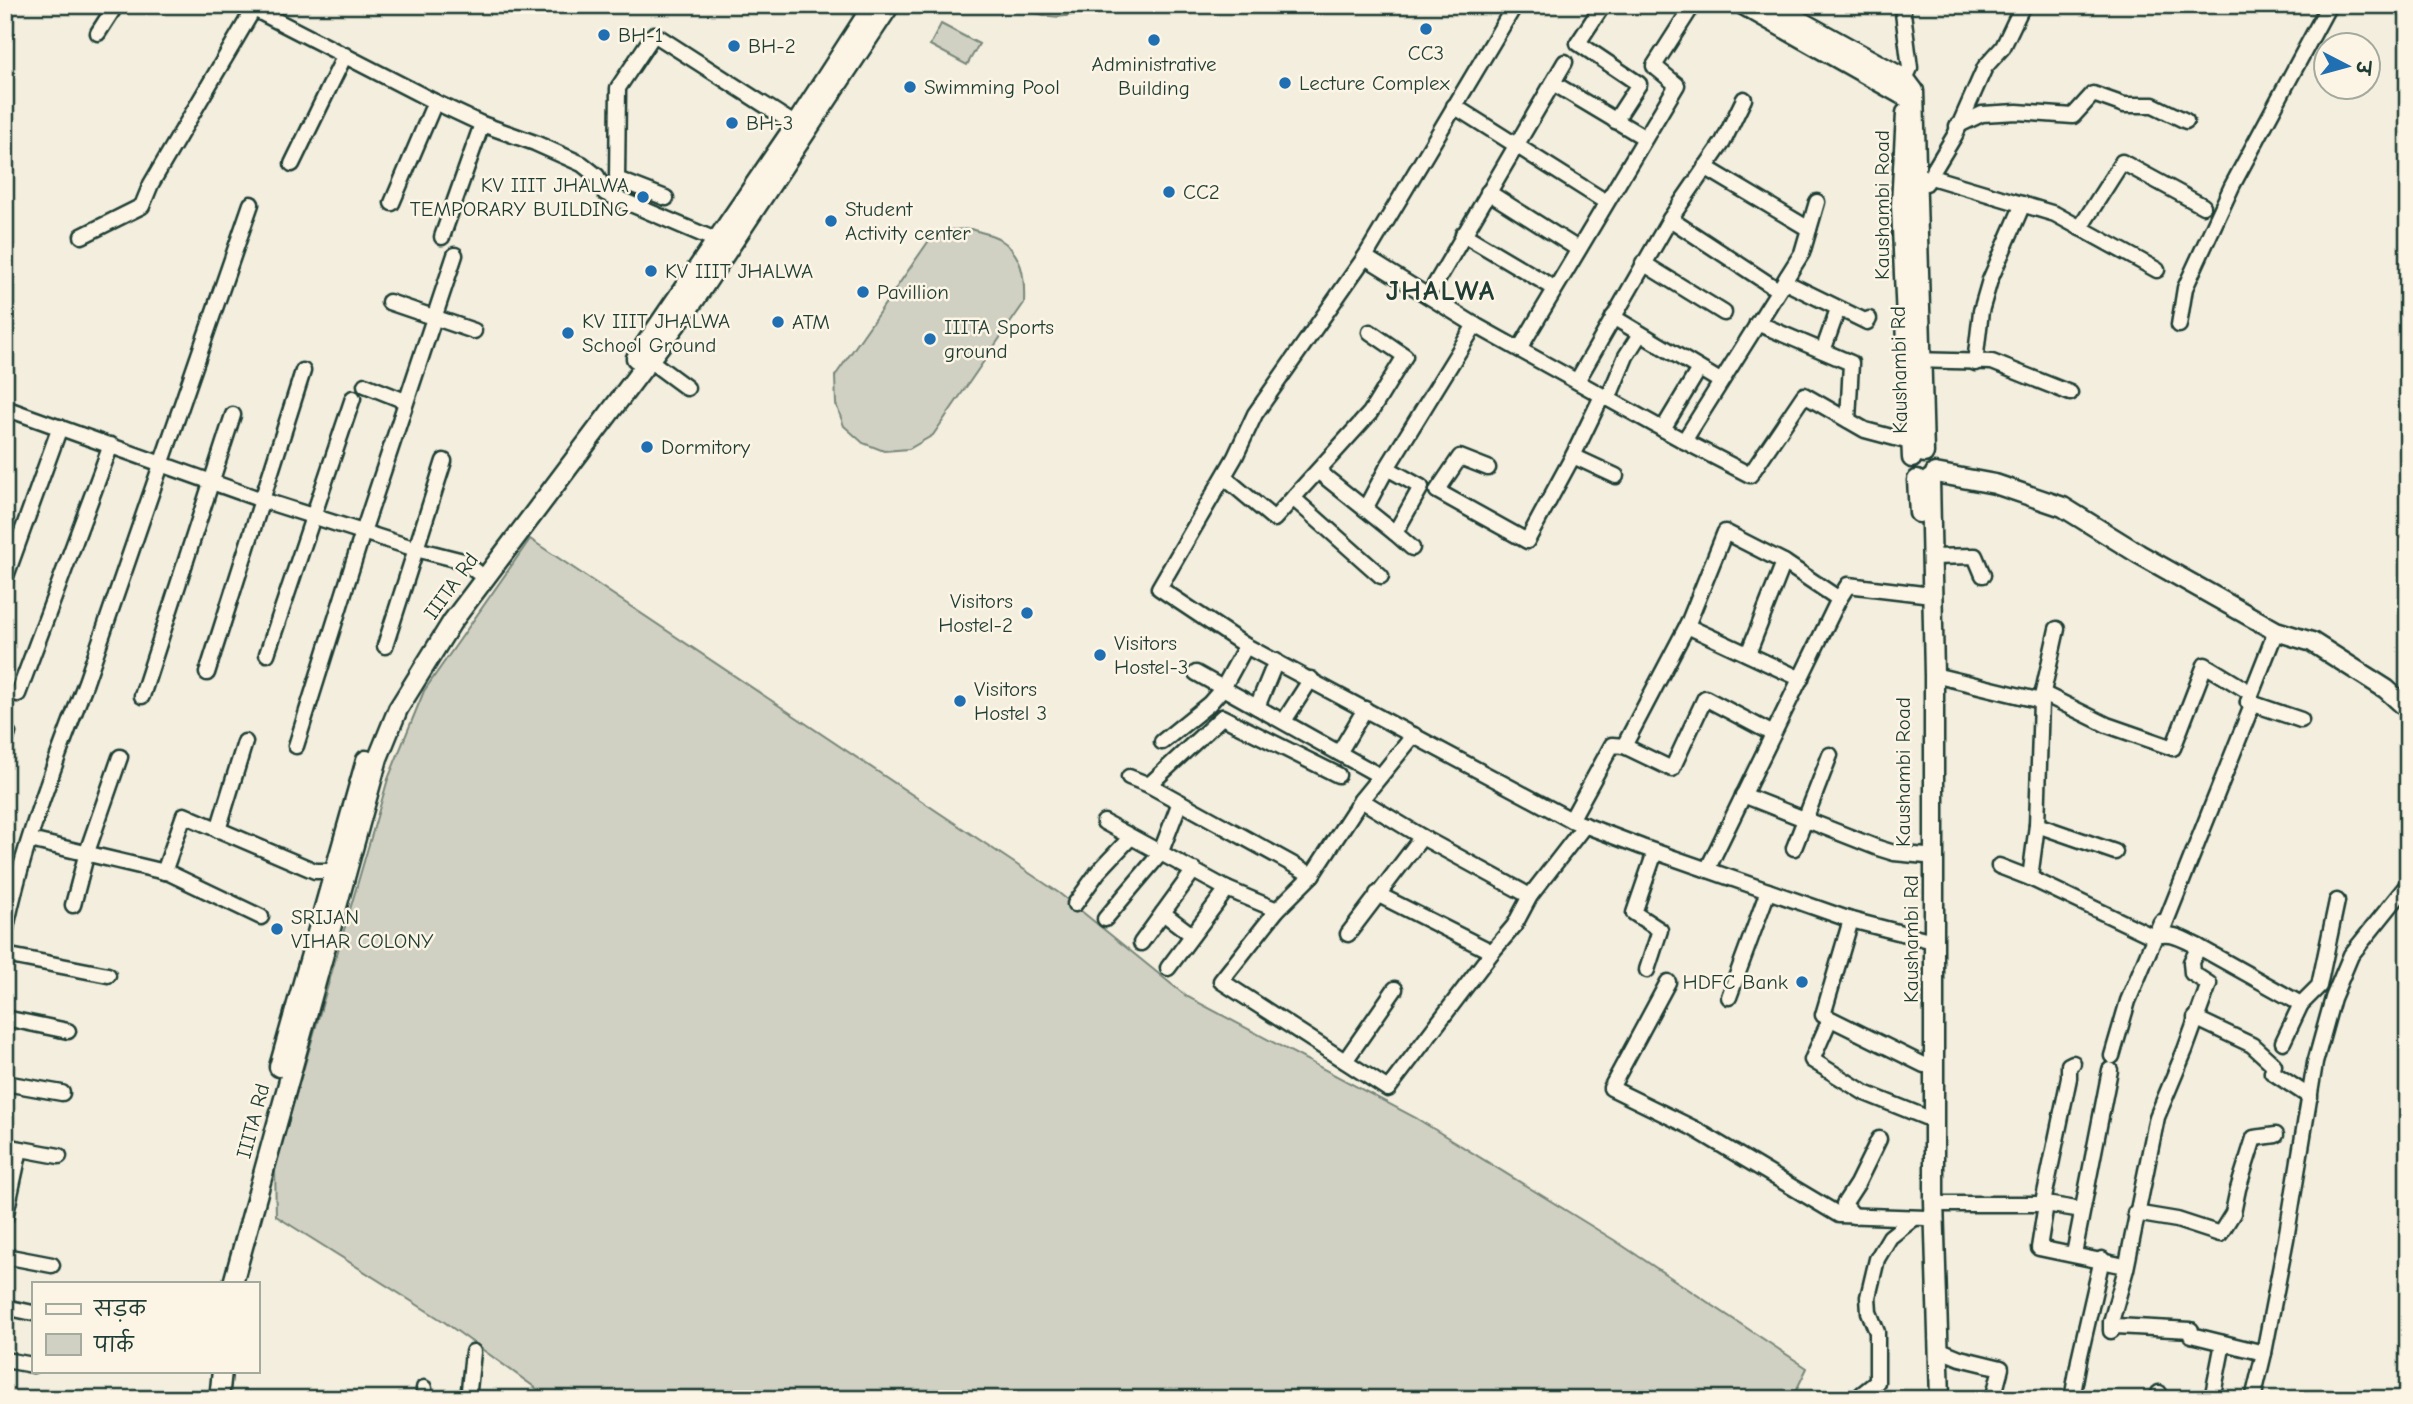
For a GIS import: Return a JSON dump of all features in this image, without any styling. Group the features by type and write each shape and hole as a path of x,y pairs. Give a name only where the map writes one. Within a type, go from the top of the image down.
{"main road":[{"name":"IIITA Rd","path":"801,129 873,5"},
{"name":"IIITA Rd","path":"233,1282 236,1246 333,871 357,786 378,726 402,679 645,356 890,5"},
{"path":"1743,5 1906,97"},
{"path":"1771,5 1905,79"},
{"name":"Kaushambi Road","path":"1905,79 1901,205 1914,360"},
{"name":"Kaushambi Rd","path":"1905,79 1914,91 1917,125 1914,360 1931,557 1934,675 1929,940 1940,1399"},
{"name":"IIITA Rd","path":"222,1282 236,1246 378,758 398,709 477,572 645,356"},
{"path":"1924,464 1974,471 1995,484 2063,506 2139,554 2276,631 2312,642 2386,689 2408,709"},
{"name":"Kaushambi Road","path":"1924,464 1923,594 1929,940 1924,1065 1925,1117 1919,1219 1928,1399"},
{"path":"210,1399 212,1372"},
{"path":"219,1399 222,1372"}],"street":[{"path":"98,33 116,5"},
{"path":"1515,5 1365,257 1255,414 1224,477 1159,588 1246,646 1578,822 1654,852 1851,920 1929,940"},
{"path":"1603,5 1578,43 1639,84 1615,121"},
{"path":"1520,348 1676,85 1654,66 1693,5"},
{"path":"1902,5 1910,68 1905,79"},
{"path":"1901,205 1931,177 1985,66 2003,47 2023,5"},
{"path":"2179,325 2185,288 2226,199 2329,5"},
{"path":"82,236 142,206 151,184 249,7 435,102 582,164 597,176 605,193 724,244"},
{"path":"666,198 617,178 618,88 654,34 801,129"},
{"path":"292,164 345,55"},
{"path":"1429,295 1565,62"},
{"path":"1553,83 1644,138"},
{"path":"1958,126 1982,114 2017,112 2073,116 2093,94 2124,105 2154,105 2186,121"},
{"path":"1577,381 1643,263 1723,142 1744,99"},
{"path":"392,203 435,102"},
{"path":"1454,106 1606,202"},
{"path":"442,237 482,124"},
{"path":"2080,228 2122,162 2203,206"},
{"path":"1705,167 1809,229"},
{"path":"1931,177 2055,214 2157,270"},
{"path":"1488,192 1578,249"},
{"path":"1684,441 1802,253 1817,202"},
{"path":"5,933 13,894 30,840 251,204"},
{"path":"1975,363 1984,300 1990,280 2023,204"},
{"path":"1670,219 1778,290"},
{"path":"1463,234 1555,288"},
{"path":"296,746 405,401 455,255"},
{"path":"1365,257 1475,325 1750,475 1804,396 1924,464"},
{"path":"1643,263 1724,313"},
{"path":"1787,277 1785,282 1838,309 1867,322 1870,319"},
{"path":"390,302 474,331"},
{"path":"1823,351 1838,309"},
{"path":"1613,317 1720,381"},
{"path":"1757,323 1850,363 1848,420"},
{"path":"1365,509 1387,468 1475,325"},
{"path":"1224,477 1273,519 1319,472 1370,413 1405,356 1370,332"},
{"path":"1488,468 1460,457 1437,491 1527,541 1640,334"},
{"path":"645,356 687,388"},
{"path":"1914,360 1992,362 2070,393"},
{"path":"1662,429 1699,369"},
{"path":"207,673 303,371"},
{"path":"365,385 405,401"},
{"path":"267,654 353,398"},
{"path":"7,408 262,500 416,549 463,561 477,572"},
{"path":"142,696 233,415"},
{"path":"5,579 60,427"},
{"path":"18,694 111,445"},
{"path":"1573,457 1616,476"},
{"path":"385,646 444,461"},
{"path":"1387,468 1421,487 1395,533"},
{"path":"1319,472 1412,548"},
{"path":"1293,498 1381,576"},
{"path":"1624,746 1687,626 1725,532 1784,562 1839,599"},
{"path":"1931,557 1975,556 1983,575"},
{"path":"1748,654 1784,562"},
{"path":"1707,870 1742,794 1848,585 1923,594"},
{"path":"1687,626 1801,679"},
{"path":"2030,878 2037,825 2041,701 2057,629"},
{"path":"2074,1254 2111,1063 2129,1001 2161,922 2165,924 2253,704 2250,697 2276,631"},
{"path":"1149,785 1222,717 1228,691 1246,646"},
{"path":"1257,707 1276,661"},
{"path":"2041,701 2044,694 2107,726 2173,748 2205,665 2250,697 2301,720"},
{"path":"1196,673 1380,776"},
{"path":"1934,675 2041,701"},
{"path":"1284,721 1311,679"},
{"path":"1162,742 1228,691"},
{"path":"1414,735 1361,800 1312,875 1276,910 1221,981 1388,1089 1514,926 1578,822 1612,745 1624,746 1672,769 1705,698 1773,734"},
{"path":"1339,753 1365,709"},
{"path":"1222,717 1338,775"},
{"path":"218,830 245,742"},
{"path":"1794,848 1830,755"},
{"path":"73,905 87,852 120,757"},
{"path":"1129,777 1149,785 1312,875"},
{"path":"1742,794 1878,848 1894,853 1926,856"},
{"path":"1361,800 1530,896"},
{"path":"1105,919 1160,854 1180,802"},
{"path":"164,872 184,815 315,871 333,871"},
{"path":"1104,822 1227,889 1276,910"},
{"path":"2037,825 2115,852"},
{"path":"1348,934 1422,837"},
{"path":"1075,904 1098,872 1130,838"},
{"path":"30,840 164,872 261,917"},
{"path":"1647,971 1660,930 1634,913 1654,852"},
{"path":"1999,866 2154,937"},
{"path":"1141,943 1194,870"},
{"path":"2253,1399 2286,1239 2315,1063 2333,998 2351,955 2408,884"},
{"path":"1168,968 1227,889"},
{"path":"1729,997 1768,891"},
{"path":"1377,894 1492,952"},
{"path":"2283,1042 2301,1004 2319,986 2337,901"},
{"path":"1163,913 1192,935"},
{"path":"1851,920 1823,1015 1924,1065"},
{"path":"2141,929 2148,955"},
{"path":"2154,937 2162,933 2199,947 2301,1004"},
{"path":"2199,947 2191,962 2192,973 2209,984 2157,1116 2111,1331 2116,1326 2191,1330 2191,1335 2263,1353"},
{"path":"5,955 108,975"},
{"path":"1668,982 1611,1088 1693,1128 1839,1214 1919,1219"},
{"path":"1345,1061 1395,989"},
{"path":"5,1018 68,1031"},
{"path":"2195,1018 2252,1045 2273,1065 2272,1072 2309,1097"},
{"path":"1830,1019 1812,1060 1865,1093 1925,1117"},
{"path":"2073,1063 2069,1065 2049,1166 2039,1248 2102,1259 2125,1266"},
{"path":"5,1083 62,1093"},
{"path":"2135,1213 2177,1220 2220,1234 2233,1213 2253,1138 2276,1135"},
{"path":"1854,1216 1844,1204 1879,1139"},
{"path":"5,1218 13,1147 59,1156"},
{"path":"1934,1202 2046,1204 2082,1210"},
{"path":"1859,1399 1877,1382 1877,1332 1869,1312 1868,1297 1877,1259 1890,1237 1919,1219"},
{"path":"5,1256 52,1265"},
{"path":"2072,1399 2102,1259"},
{"path":"5,1307 32,1313"},
{"path":"2212,1399 2223,1343"},
{"path":"1938,1349 1960,1358 2001,1368 1993,1399"},
{"path":"468,1399 473,1352"},
{"path":"5,1360 32,1365"}],"green space":[{"path":"1019,5 1091,5 1074,14 1055,17"},
{"path":"941,24 979,44 967,65 930,45"},
{"name":"IIITA Sports ground","path":"971,229 998,238 1013,251 1023,275 1024,303 933,435 909,449 884,451 863,443 844,426 836,404 835,376 928,242 949,230"},
{"path":"530,539 1059,893 1186,996 1416,1118 1614,1240 1807,1368 1792,1399 551,1399 443,1321 276,1216 275,1167 388,779 424,691"}],"place":[{"name":"CC3","path":"1426,29"},
{"name":"BH-1","path":"604,35"},
{"name":"Administrative Building","path":"1154,40"},
{"name":"BH-2","path":"734,46"},
{"name":"Lecture Complex","path":"1285,83"},
{"name":"Swimming Pool","path":"910,87"},
{"name":"BH-3","path":"732,123"},
{"name":"CC2","path":"1169,192"},
{"name":"KV IIIT JHALWA TEMPORARY BUILDING","path":"643,197"},
{"name":"Student Activity center","path":"831,221"},
{"name":"KV IIIT JHALWA","path":"651,271"},
{"name":"Pavillion","path":"863,292"},
{"name":"ATM","path":"778,322"},
{"name":"KV IIIT JHALWA School Ground","path":"568,333"},
{"name":"IIITA Sports ground","path":"930,339"},
{"name":"Dormitory","path":"647,447"},
{"name":"Visitors Hostel-2","path":"1027,613"},
{"name":"Visitors Hostel-3","path":"1100,655"},
{"name":"Visitors Hostel 3","path":"960,701"},
{"name":"SRIJAN VIHAR COLONY","path":"277,929"},
{"name":"HDFC Bank","path":"1802,982"}],"district":[{"name":"JHALWA","path":"1441,290"}]}
